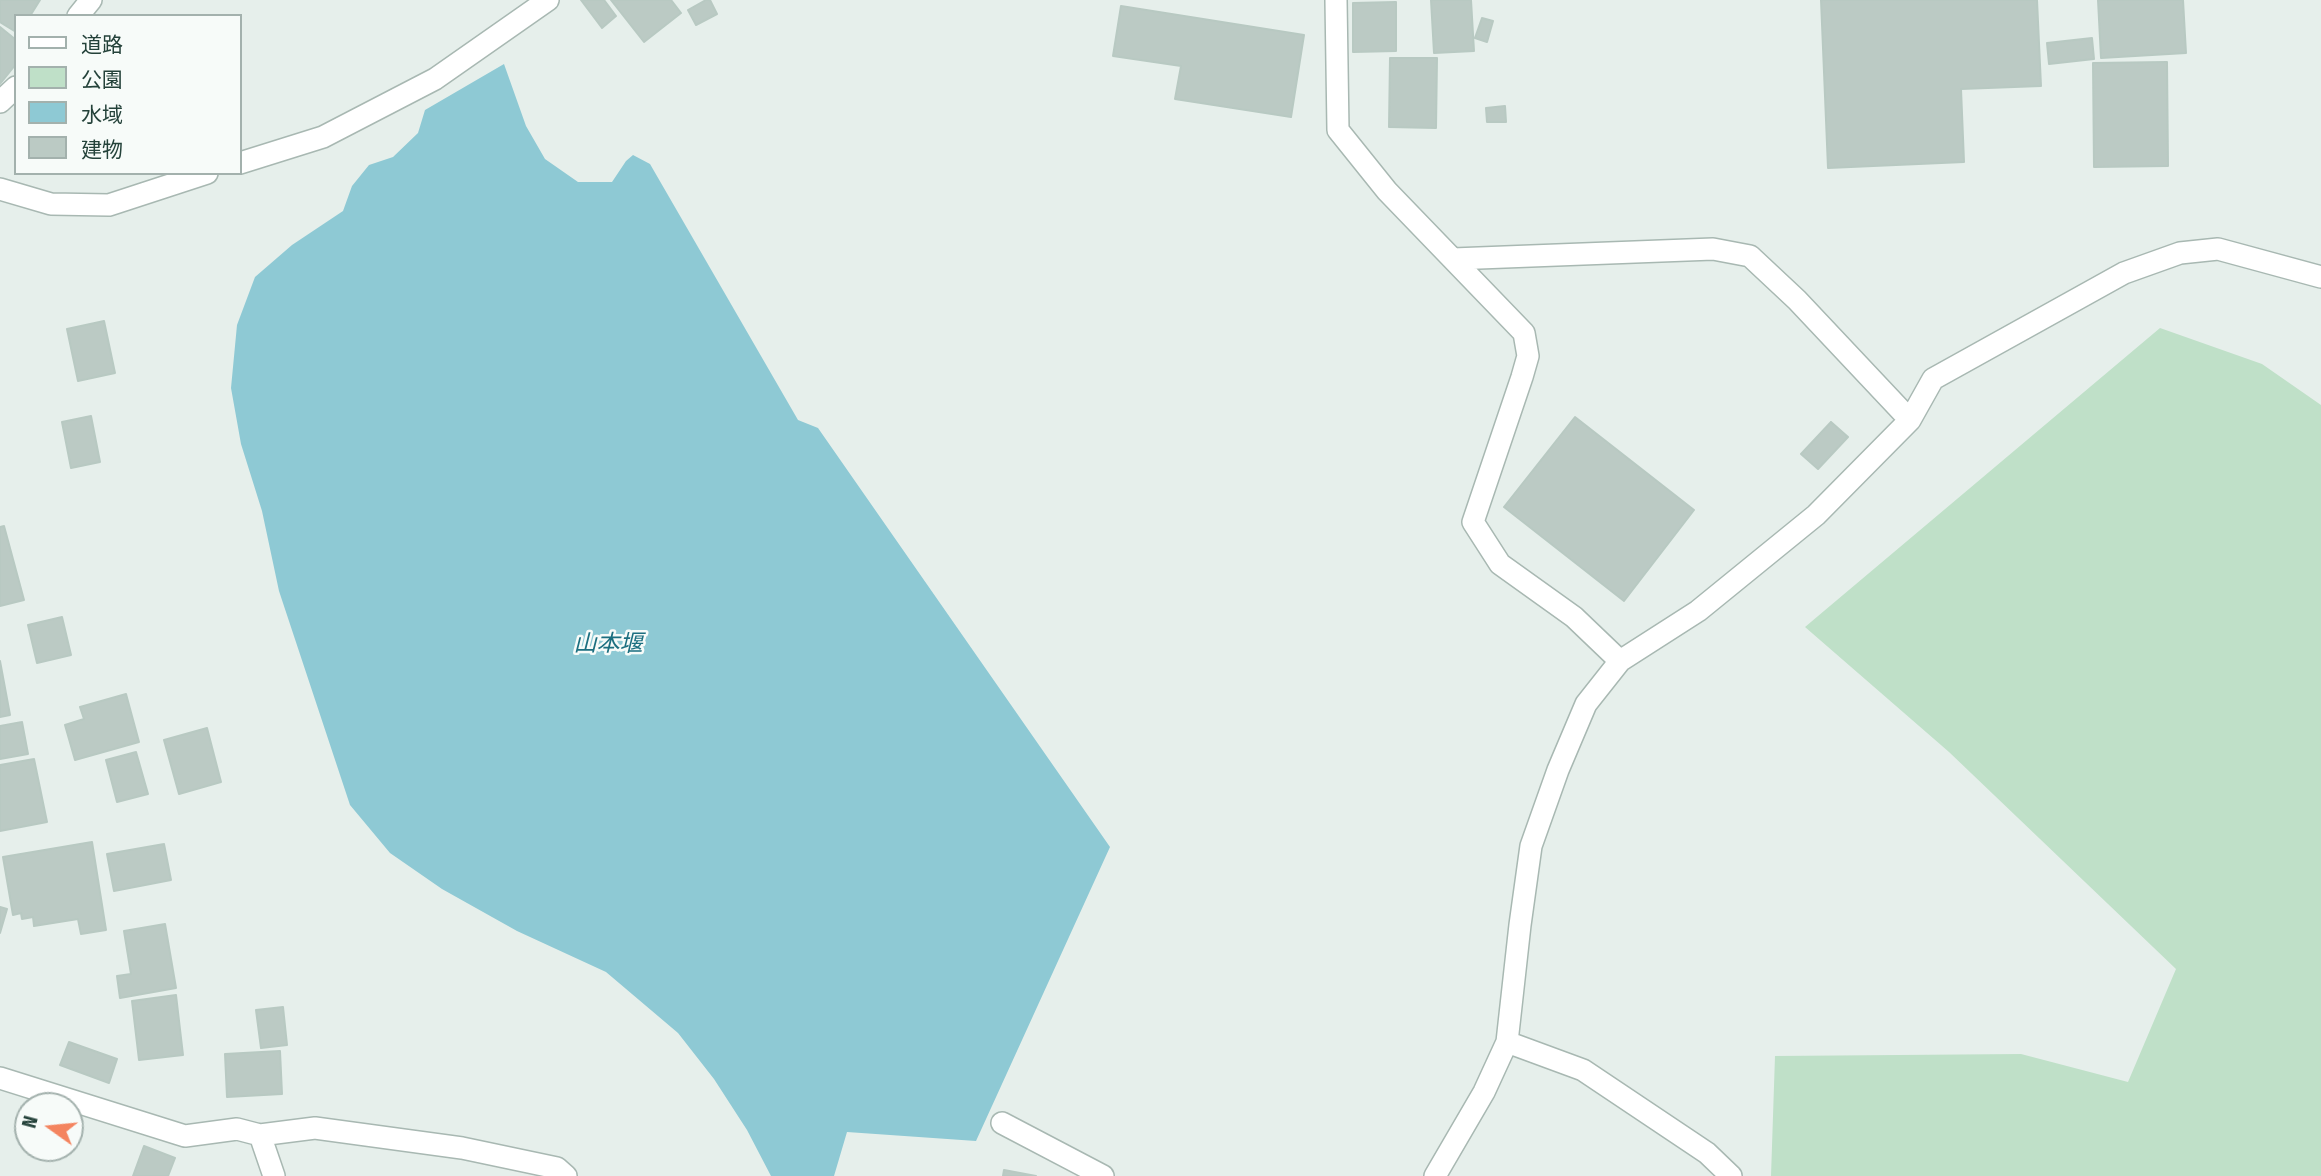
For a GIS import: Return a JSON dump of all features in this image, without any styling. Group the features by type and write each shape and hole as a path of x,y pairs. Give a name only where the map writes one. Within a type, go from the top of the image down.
{"street":[{"path":"80,14 92,0"},
{"path":"242,162 323,137 435,79 548,0"},
{"path":"1336,0 1338,130 1387,191 1524,333 1528,356 1473,522 1500,564 1574,617 1619,661"},
{"path":"0,102 14,90"},
{"path":"0,190 51,204 109,205 201,175"},
{"path":"1453,259 1713,249 1751,256 1797,300 1910,420"},
{"path":"1435,1176 1484,1093 1507,1042 1531,846 1586,704 1619,661 1698,611 1816,515 1910,420 1933,379 2124,273 2180,253 2218,249 2321,276"},
{"path":"1507,1042 1583,1070 1707,1153 1731,1176"},
{"path":"0,1078 185,1136 237,1129 260,1135 315,1128 449,1146 557,1168 566,1176"},
{"path":"1002,1124 1103,1176"},
{"path":"260,1135 274,1176"}],"green space":[{"path":"2160,328 2262,364 2321,405 2321,1176 1771,1176 1775,1056 2021,1054 2128,1082 2176,969 1949,752 1805,627"}],"water":[{"name":"山本堰","path":"504,64 526,126 545,159 578,182 612,182 633,155 650,164 798,420 818,428 1110,847 976,1141 847,1132 834,1176 771,1176 747,1130 714,1079 678,1033 606,972 517,931 442,889 390,853 350,805 279,591 262,511 241,444 231,388 237,325 255,277 292,245 343,211 352,186 369,165 393,157 418,133 425,110"}],"building":[{"path":"0,0 40,0 31,14 14,14 14,31 0,22"},
{"path":"581,0 604,0 616,16 602,28"},
{"path":"611,0 671,0 681,13 644,42"},
{"path":"710,0 717,14 696,25 688,10"},
{"path":"1431,0 1471,0 1474,51 1434,53"},
{"path":"1821,0 2037,0 2041,86 1961,89 1964,162 1828,168"},
{"path":"2098,0 2183,0 2186,53 2101,58"},
{"path":"1396,2 1396,51 1353,52 1353,3"},
{"path":"1121,6 1304,35 1291,117 1175,99 1181,66 1113,56"},
{"path":"1482,18 1493,21 1487,42 1475,38"},
{"path":"0,27 14,38 14,66 0,84"},
{"path":"2092,38 2094,59 2049,64 2047,43"},
{"path":"1390,58 1437,58 1436,128 1389,127"},
{"path":"2167,62 2168,166 2094,167 2093,63"},
{"path":"1505,106 1506,122 1487,122 1486,108"},
{"path":"104,321 115,373 78,381 67,329"},
{"path":"91,416 100,462 71,468 62,422"},
{"path":"1575,417 1694,510 1624,601 1504,507"},
{"path":"1831,422 1848,437 1818,469 1801,454"},
{"path":"4,526 24,600 0,606 0,527"},
{"path":"62,617 71,655 37,663 28,625"},
{"path":"0,661 10,715 0,717"},
{"path":"126,694 139,742 75,760 65,725 84,719 80,707"},
{"path":"22,722 28,754 0,759 0,726"},
{"path":"207,728 221,782 179,794 164,740"},
{"path":"136,752 148,794 117,802 106,760"},
{"path":"34,759 47,822 0,831 0,765"},
{"path":"92,842 106,930 81,934 78,919 34,926 33,917 22,919 21,913 13,915 3,857"},
{"path":"164,844 171,880 114,891 107,854"},
{"path":"0,907 7,909 0,933"},
{"path":"165,924 176,988 120,998 117,976 131,974 124,931"},
{"path":"176,995 183,1055 139,1060 132,1001"},
{"path":"283,1007 287,1045 261,1048 256,1010"},
{"path":"69,1042 117,1059 109,1083 60,1065"},
{"path":"280,1051 282,1094 227,1097 225,1054"},
{"path":"144,1146 175,1158 168,1176 133,1176"},
{"path":"1004,1170 1036,1176 1003,1176"}]}
